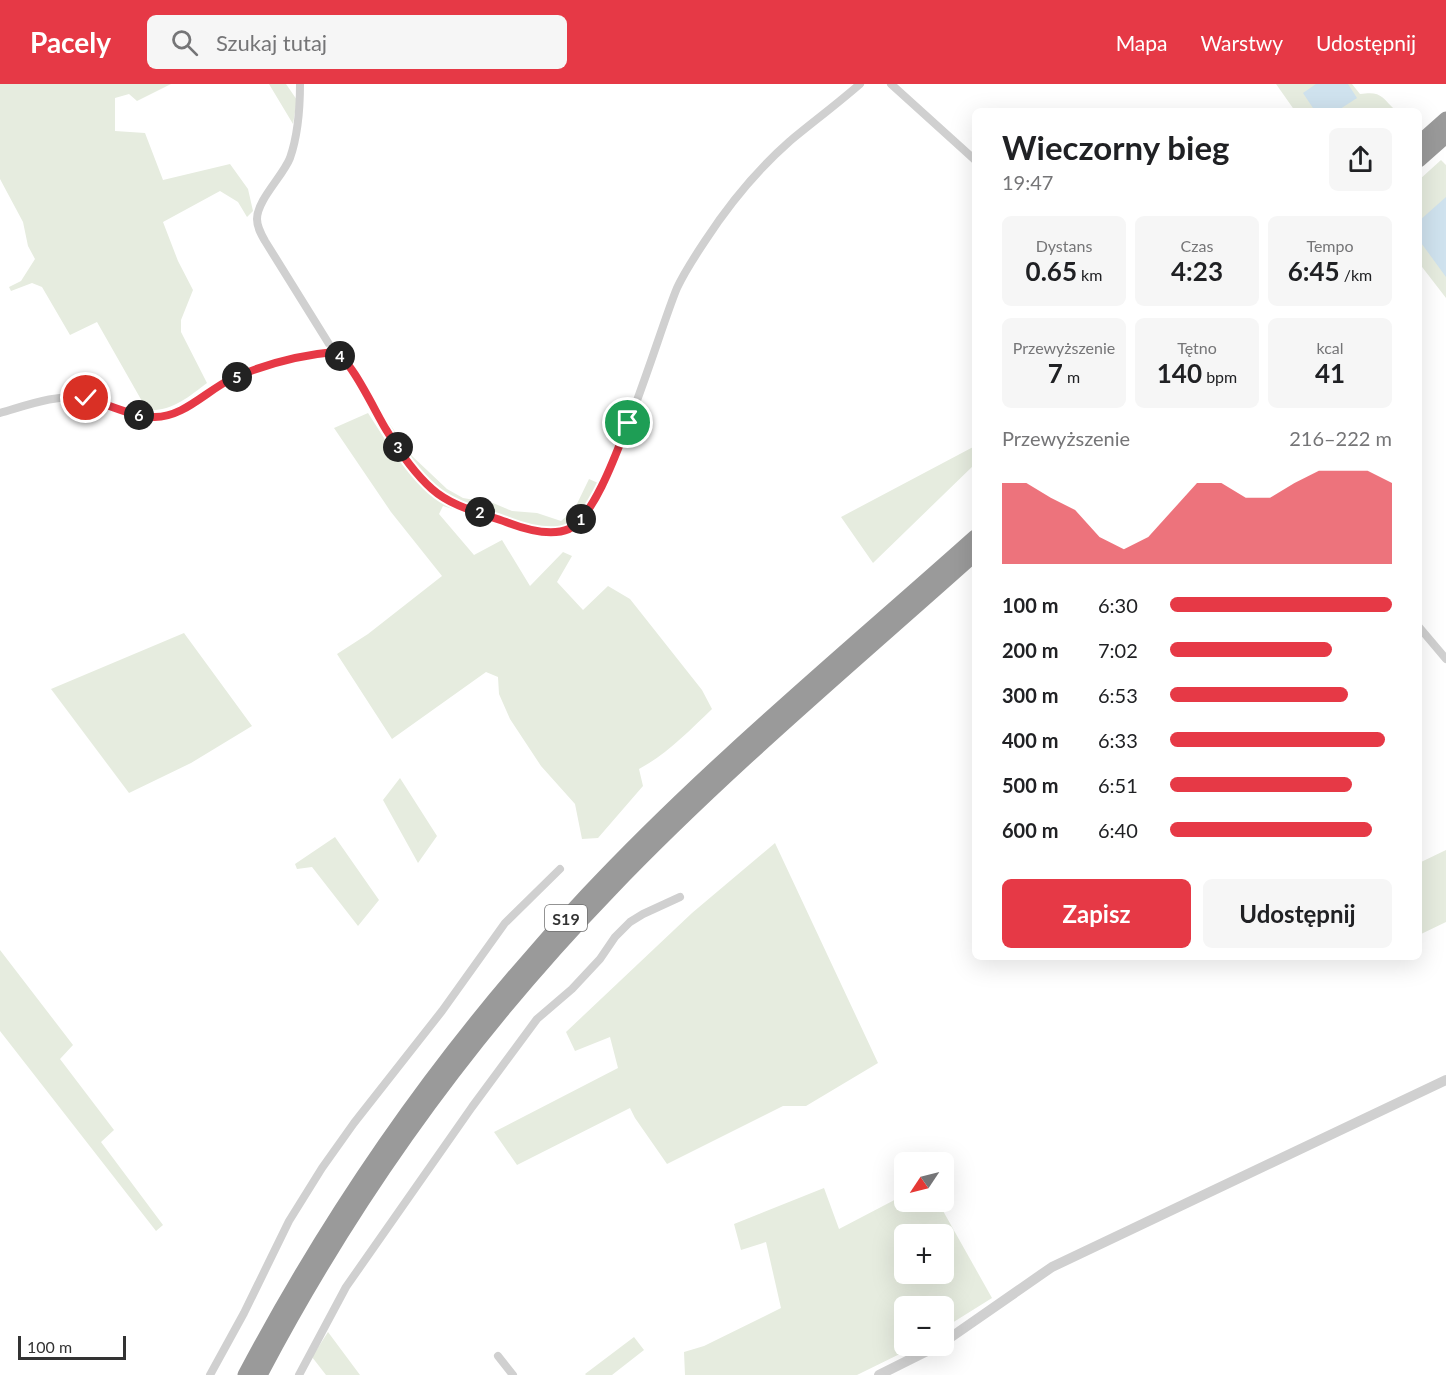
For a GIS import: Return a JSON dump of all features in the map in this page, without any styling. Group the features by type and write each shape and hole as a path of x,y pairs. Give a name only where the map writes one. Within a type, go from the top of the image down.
{"highway":[{"path":"1422,140 1446,119"},
{"path":"1422,157 1446,136"},
{"name":"S19","path":"245,1375 306,1266 372,1162 456,1048 523,966 599,882 675,807 972,540"},
{"name":"S19","path":"260,1375 317,1274 378,1176 453,1073 533,975 608,892 685,815 972,557"}],"street":[{"path":"300,84 295,141 289,160 267,196 257,218 258,228 265,241 334,352 349,366 386,430 429,486 456,504 527,529 549,532 570,529 582,518 605,479 678,286 706,239 734,200 767,163 860,84"},
{"path":"891,84 972,157"},
{"path":"0,413 63,397 94,400 138,415 154,417 167,415 185,408 217,387 246,373 293,359 334,352"},
{"path":"1422,631 1446,659"},
{"path":"210,1375 244,1313 284,1230 322,1168 354,1123 442,1011 505,922 560,869"},
{"path":"299,1375 346,1287 453,1134 537,1020 572,989 630,922 680,897"},
{"path":"954,1335 1052,1267 1446,1080"},
{"path":"498,1356 513,1375"},
{"path":"879,1375 917,1356"}],"shaded area":[{"path":"0,84 171,84 137,101 129,94 115,98 115,131 145,133 163,180 230,164 248,189 253,211 247,217 238,202 220,191 163,222 178,261 193,290 181,320 181,332 207,383 172,406 147,410 97,322 70,335 42,287 32,283 11,291 9,287 21,281 35,259 28,246 23,222 0,179"},
{"path":"269,84 286,84 297,100 293,124"},
{"path":"1276,84 1352,84 1360,94 1377,94 1393,108 1293,108"},
{"path":"1441,160 1446,165 1446,298 1422,267 1422,177"},
{"path":"368,413 386,441 389,423 412,456 447,489 463,498 493,503 512,511 537,513 561,521 574,510 589,479 598,483 583,511 567,527 516,529 443,506 439,514 474,555 502,540 530,586 563,552 572,556 557,582 583,610 608,586 630,599 702,690 712,709 668,749 639,769 643,786 598,838 582,839 575,804 541,766 510,719 499,694 498,677 486,672 392,739 337,654 368,634 442,576 391,512 334,428"},
{"path":"972,448 972,467 873,563 841,517"},
{"path":"184,633 252,726 191,763 129,793 51,689"},
{"path":"400,778 437,836 418,863 383,800"},
{"path":"335,837 379,900 358,926 312,867 297,869 295,864"},
{"path":"775,843 878,1063 806,1106 783,1106 667,1164 630,1108 517,1165 494,1132 618,1068 610,1037 575,1051 566,1032 692,913"},
{"path":"1446,850 1446,922 1422,934 1422,862"},
{"path":"0,950 73,1045 60,1059 114,1130 101,1142 163,1225 156,1231 0,1031"},
{"path":"824,1188 839,1229 894,1200 894,1212 944,1212 950,1224 894,1224 894,1284 954,1284 954,1230 992,1298 954,1322 954,1296 894,1296 896,1356 857,1375 685,1375 684,1352 704,1346 781,1308 766,1242 741,1250 734,1224"},
{"path":"328,1332 360,1375 326,1375 312,1357"},
{"path":"634,1337 644,1350 612,1375 585,1374"}],"water":[{"path":"1316,84 1348,84 1357,98 1342,108 1313,108 1303,93"},
{"path":"1446,197 1446,277 1422,244 1422,218"}],"route":[{"path":"86,398 138,415 154,417 167,415 180,411 217,387 246,373 293,359 334,352 342,357 349,366 386,430 429,486 456,504 516,526 549,532 570,529 582,518 600,489 628,423"}]}
